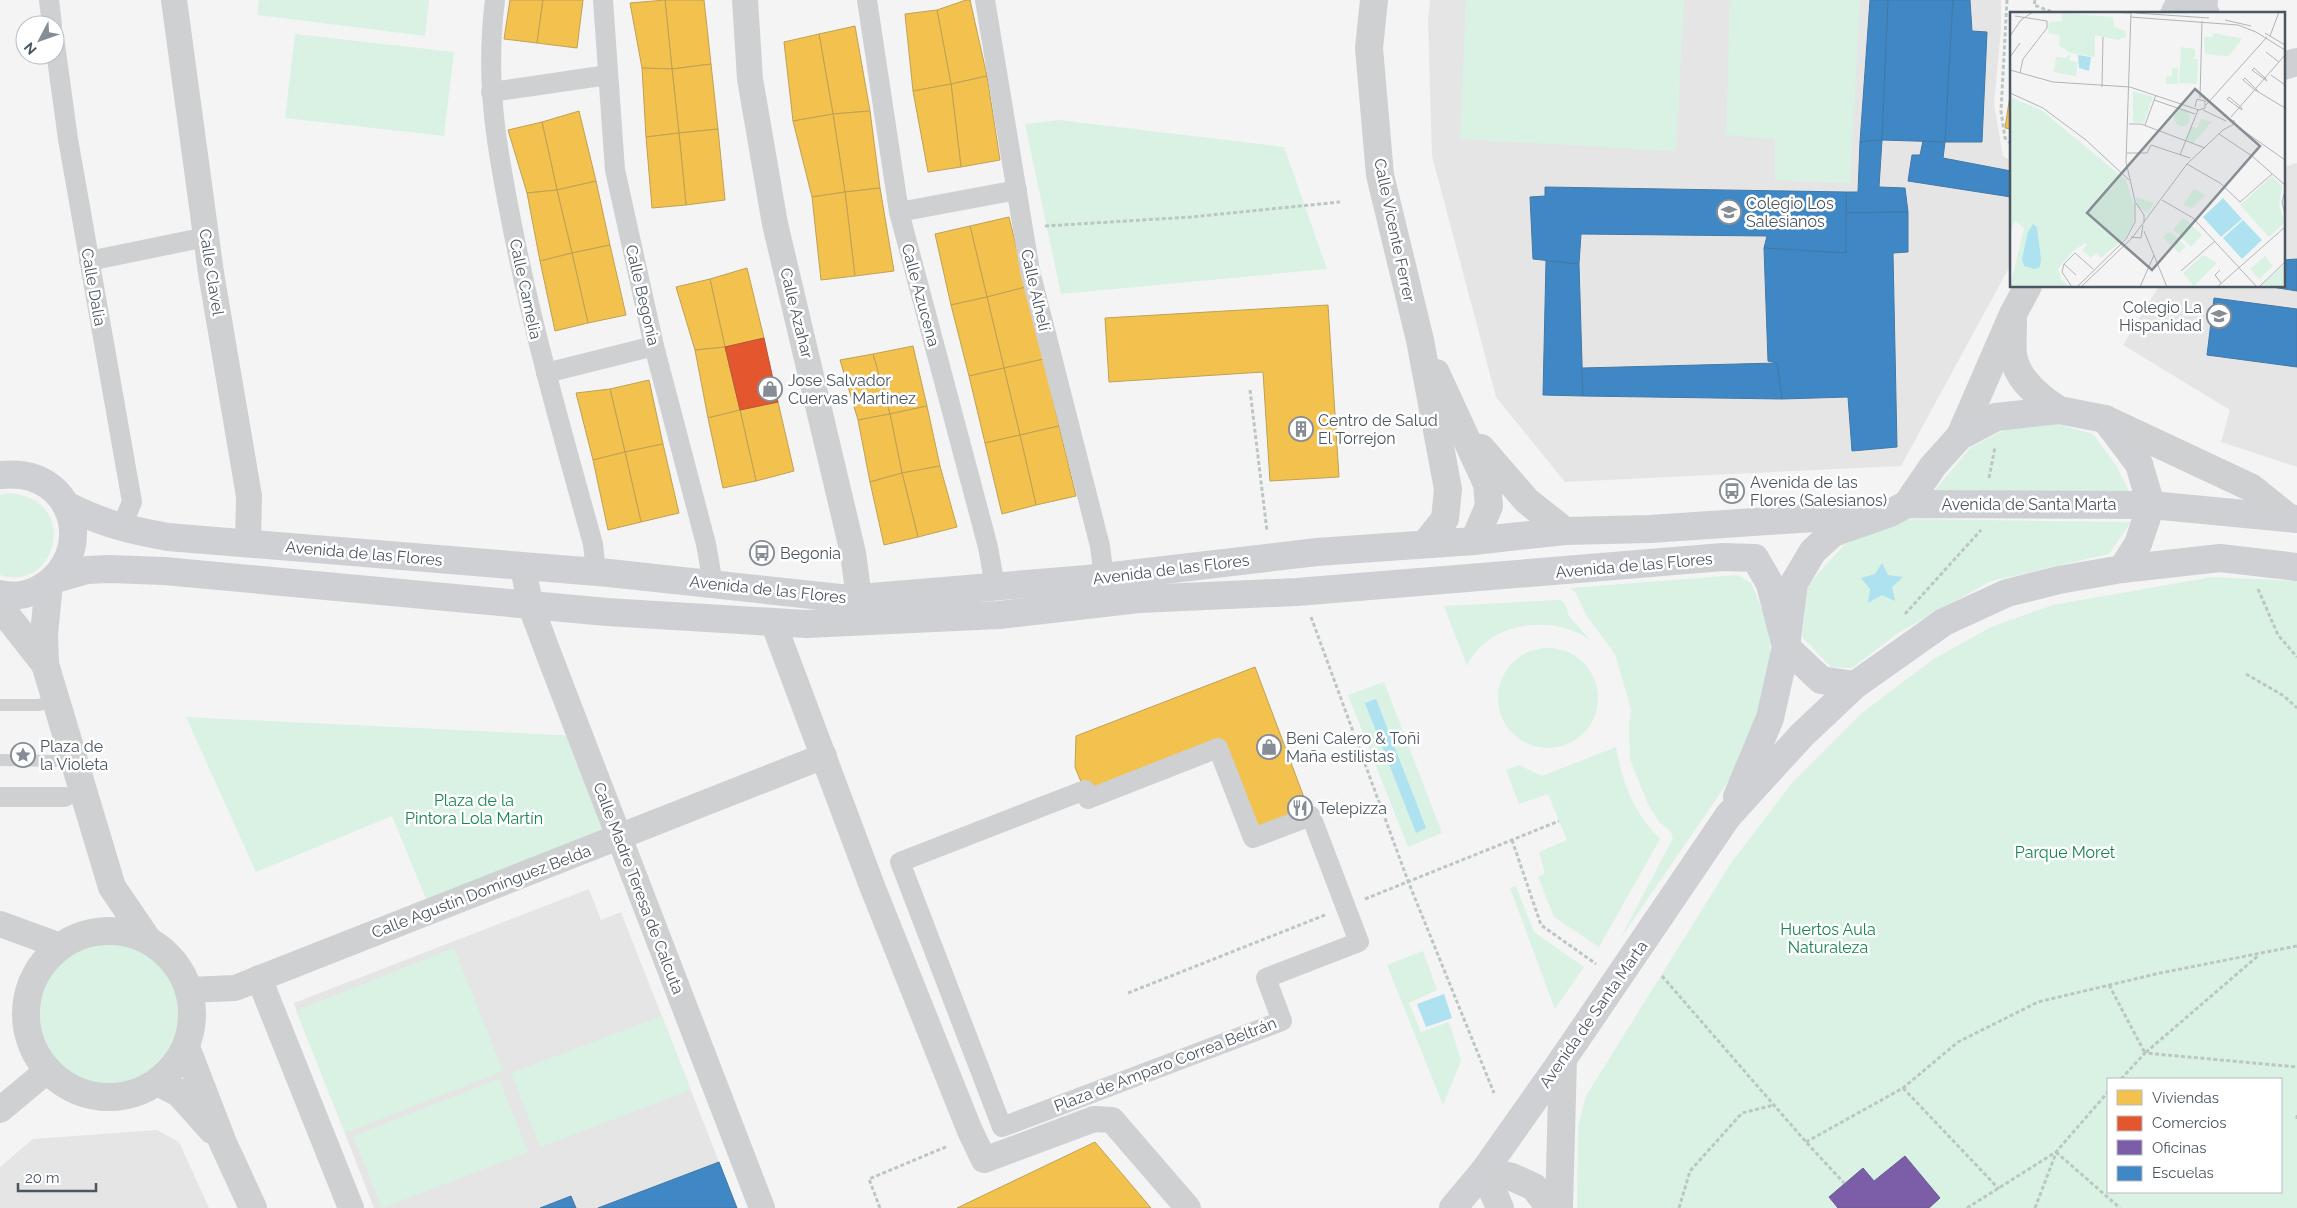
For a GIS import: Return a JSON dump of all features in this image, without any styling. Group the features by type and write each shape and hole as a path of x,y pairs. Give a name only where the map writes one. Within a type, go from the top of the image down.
{"main road":[{"name":"Avenida de Santa Marta","path":"1898,509 1960,436 1996,418 2059,410 2105,419"},
{"path":"2105,419 2139,464 2151,505 2138,544 2122,569"},
{"path":"0,475 15,474 30,477 44,483 66,505 73,524 73,544 67,563 52,581"},
{"name":"Avenida de las Flores","path":"66,505 121,528 168,537 596,572 713,584 840,598 864,610 999,615 1139,599 1351,588 1723,557"},
{"name":"Avenida de Santa Marta","path":"1728,816 1770,718 1786,647 1794,583 1813,551 1833,533 1898,509 2151,505 2293,519"},
{"name":"Avenida de las Flores","path":"0,594 8,596 30,594 52,581 87,570 109,569 155,571 608,612 806,624 864,610 995,586 1104,577 1317,552 1474,541 1565,531 1650,529 1898,509"},
{"name":"Avenida de las Flores","path":"1474,541 1503,551 1671,537 1723,557"},
{"path":"1351,588 1370,564 1455,556 1474,541"},
{"path":"1723,557 1755,558 1770,584 1786,647 1821,680 1855,685"},
{"name":"Avenida de Santa Marta","path":"1453,1208 1484,1171 1728,816 1802,735 1855,685 1944,622 2007,593 2059,580 2122,569 2220,558 2297,567"}],"street":[{"path":"49,0 51,15"},
{"name":"Calle Clavel","path":"174,0 206,237 249,496 248,544"},
{"name":"Calle Camelia","path":"495,0 490,38 490,92 497,151 532,322 592,544 596,572"},
{"name":"Calle Begonia","path":"602,0 616,170 654,346 706,544 713,584"},
{"name":"Calle Azahar","path":"745,0 750,79 775,224 853,553 864,610"},
{"name":"Calle Azucena","path":"867,0 899,212 988,548 995,586"},
{"name":"Calle Alhelí","path":"985,0 1030,271 1100,546 1104,577"},
{"name":"Calle Vicente Ferrer","path":"1374,0 1370,48 1380,175 1420,340 1448,489 1474,541"},
{"path":"2175,12 2181,0"},
{"path":"2204,0 2204,12"},
{"path":"2284,66 2297,62"},
{"name":"Calle Dalia","path":"58,65 68,139 132,502 121,528"},
{"path":"490,92 608,75"},
{"path":"899,212 1017,190"},
{"path":"89,261 206,237"},
{"path":"1960,436 2013,314 2027,288"},
{"path":"2013,314 2013,355 2023,378 2039,396 2059,410"},
{"name":"Calle Vicente Ferrer","path":"1420,340 1487,484 1489,506 1474,541"},
{"path":"546,373 654,346"},
{"path":"2105,419 2252,488 2293,519"},
{"name":"Calle Vicente Ferrer","path":"1460,423 1527,501 1565,531"},
{"name":"Calle Vicente Ferrer","path":"1425,544 1445,520 1448,489"},
{"name":"Calle Madre Teresa de Calcuta","path":"523,567 530,604 762,1208"},
{"path":"52,581 44,634 44,664 112,887 148,940"},
{"path":"0,608 44,664"},
{"path":"773,622 872,886 970,1131 984,1160 1094,1119 1112,1120 1188,1208"},
{"name":"Plaza de Amparo Correa Beltrán","path":"1218,748 1253,838 1311,816 1359,942 1266,978 1282,1021 1002,1128 900,862 1085,790 1088,799 1218,748"},
{"name":"Calle Agustín Domínguez Belda","path":"190,990 235,988 824,756"},
{"path":"0,797 65,797"},
{"path":"102,930 112,887"},
{"path":"0,924 60,946"},
{"path":"102,930 125,931 148,940 166,953 180,970 190,990 193,1019 186,1046 174,1066 158,1082 137,1093 113,1097 88,1095 66,1086 48,1070 31,1043 27,1029 26,1000 30,985 40,966 60,946 80,935 102,930"},
{"path":"259,978 351,1208"},
{"path":"186,1046 223,1143 253,1208"},
{"path":"1559,1208 1562,1059"},
{"path":"0,1110 48,1070"},
{"path":"158,1082 179,1093 223,1143"},
{"path":"1484,1171 1500,1208"},
{"path":"1484,1171 1512,1177 1534,1187 1550,1208"}],"lane":[{"path":"0,705 39,705 55,700"},
{"path":"0,760 55,761 72,759"}],"path":[{"path":"2007,0 2001,111 2004,138 2010,143"},
{"path":"2035,0 2034,5 2052,12"},
{"path":"1023,227 1191,217 1340,202"},
{"path":"1250,390 1268,535"},
{"path":"1989,483 1996,445"},
{"path":"1899,621 1986,524"},
{"path":"2256,584 2278,635 2296,655"},
{"path":"1310,615 1408,881 1494,1093"},
{"path":"2246,674 2284,696 2297,708"},
{"path":"1512,840 1541,924 1596,964"},
{"path":"1806,1142 1903,1088 1958,1042 2038,1002 2160,973 2297,946"},
{"path":"2121,1078 2145,1053 2259,955"},
{"path":"1662,976 1844,1183"},
{"path":"2109,985 2145,1053"},
{"path":"2145,1053 2297,1066"},
{"path":"1903,1088 1999,1189"},
{"path":"1968,1208 2056,1152 2107,1093"},
{"path":"1679,1208 1690,1171 1742,1113 1774,1105"},
{"path":"2297,1115 2297,1120"},
{"path":"880,1208 869,1179 948,1146"},
{"path":"2035,1208 2056,1152"},
{"path":"2056,1152 2120,1208"}],"shaded area":[{"name":"Colegio Los Salesianos","path":"1430,0 2001,0 2001,29 1994,104 2003,156 2010,160 2010,266 1901,466 1565,482 1496,397 1432,156 1428,21"},
{"name":"Colegio La Hispanidad","path":"2297,163 2297,467 2221,442 2230,410 2123,345 2158,288 2284,288 2284,167"},
{"path":"589,889 601,920 621,912 737,1208 374,1208 294,1003"},
{"path":"157,1130 179,1142 209,1208 0,1208 0,1167 33,1139"}],"green space":[{"path":"259,0 429,0 425,36 257,15"},
{"path":"1466,0 1684,0 1676,151 1460,139"},
{"path":"1730,0 1860,0 1850,183 1775,180 1775,139 1726,135"},
{"path":"295,34 454,52 444,136 285,118"},
{"path":"1059,120 1284,147 1327,269 1061,294 1025,124"},
{"path":"2054,423 2093,434 2115,464 2130,493 1935,490 1971,447 2004,430"},
{"path":"9,493 32,499 46,511 53,527 53,543 47,559 35,571 19,577 0,575 0,495"},
{"path":"1902,519 2131,522 2109,554 1991,581 1898,633 1852,668 1831,667 1802,637 1808,585 1844,545"},
{"path":"1737,575 1751,583 1767,622 1771,652 1754,744 1620,939 1673,838 1670,830 1659,822 1648,804 1630,759 1629,727 1631,709 1615,654 1586,615 1576,593 1570,588"},
{"name":"Parque Moret","path":"2212,577 2297,581 2297,1208 1577,1208 1578,1127 1586,1096 1731,863 1792,783 1862,713 1932,660 1991,627 2053,605"},
{"path":"1560,600 1564,602 1569,616 1590,640 1558,626 1522,626 1505,631 1489,640 1477,651 1467,666 1444,606"},
{"path":"1548,648 1567,652 1584,662 1594,679 1598,698 1594,717 1584,734 1567,744 1548,748 1529,744 1512,734 1502,717 1498,698 1502,679 1512,662 1529,652"},
{"path":"1384,682 1442,833 1408,847 1348,695"},
{"name":"Plaza de la Pintora Lola Martín","path":"186,717 580,736 619,838 431,911 392,816 256,872"},
{"path":"1616,747 1630,797 1643,818 1660,839 1599,947 1554,917 1538,877 1545,873 1539,852 1567,840 1548,794 1519,804 1506,770 1519,765 1542,776"},
{"path":"1516,886 1534,932 1584,967 1555,1009 1510,888"},
{"path":"111,943 125,944 138,948 151,955 161,964 170,974 177,987 181,1000 181,1028 177,1041 170,1054 161,1064 151,1073 138,1080 125,1084 111,1085 97,1084 84,1080 71,1073 61,1064 52,1054 45,1041 41,1028 40,1014 41,1000 45,987 52,974 61,964 71,955 84,948 97,944"},
{"path":"454,948 503,1071 345,1133 296,1011"},
{"path":"1423,951 1437,990 1409,1003 1421,1032 1449,1022 1461,1061 1443,1105 1387,965"},
{"path":"662,1016 691,1090 540,1147 511,1073"},
{"path":"499,1079 528,1152 382,1208 353,1136"}],"water":[{"path":"1882,563 1888,575 1903,577 1892,587 1895,601 1882,595 1868,603 1870,589 1861,578 1875,574"},
{"path":"1376,699 1426,828 1416,833 1365,703"},
{"path":"1444,994 1452,1018 1426,1027 1417,1004"}],"building: Viviendas":[{"path":"510,0 543,0 537,43 504,39"},
{"path":"543,0 583,0 577,48 537,43"},
{"path":"665,0 704,0 711,64 672,69"},
{"path":"665,0 672,69 642,68 630,3"},
{"path":"970,0 987,76 951,84 937,10"},
{"path":"937,10 951,84 913,91 905,14"},
{"path":"855,26 870,111 833,114 819,34"},
{"path":"819,34 833,114 793,121 784,42"},
{"path":"711,64 718,129 679,133 672,69"},
{"path":"642,68 672,69 679,133 646,137"},
{"path":"987,76 1000,160 961,167 951,84"},
{"path":"951,84 961,167 928,172 913,91"},
{"path":"2010,96 2010,129 2005,128"},
{"path":"579,111 596,181 557,190 542,122"},
{"path":"870,111 880,188 845,192 833,114"},
{"path":"833,114 845,192 812,197 793,121"},
{"path":"542,122 557,190 527,193 508,130"},
{"path":"718,129 725,200 686,205 679,133"},
{"path":"679,133 686,205 652,208 646,137"},
{"path":"596,181 610,245 572,253 557,190"},
{"path":"880,188 894,271 855,276 845,192"},
{"path":"557,190 572,253 540,261 527,193"},
{"path":"845,192 855,276 821,280 812,197"},
{"path":"1009,217 1026,287 987,297 970,226"},
{"path":"970,226 987,297 951,305 935,234"},
{"path":"610,245 626,315 588,323 572,253"},
{"path":"572,253 588,323 555,331 540,261"},
{"path":"747,268 764,338 725,347 710,279"},
{"path":"710,279 725,347 695,350 676,287"},
{"path":"1026,287 1044,359 1004,368 987,297"},
{"path":"987,297 1004,368 969,376 951,305"},
{"name":"Centro de Salud El Torrejon","path":"1328,305 1339,477 1270,481 1263,372 1109,382 1105,318"},
{"path":"913,346 927,406 890,414 873,354"},
{"path":"725,347 740,410 708,418 695,350"},
{"path":"873,354 890,414 858,420 840,360"},
{"path":"1044,359 1059,426 1020,435 1004,368"},
{"path":"1004,368 1020,435 985,443 969,376"},
{"path":"649,380 663,444 625,452 610,389"},
{"path":"610,389 625,452 593,460 576,393"},
{"path":"778,402 794,471 756,481 740,410"},
{"path":"927,406 940,466 902,473 890,414"},
{"path":"740,410 756,481 723,488 708,418"},
{"path":"890,414 902,473 870,482 858,420"},
{"path":"1059,426 1076,496 1036,505 1020,435"},
{"path":"1020,435 1036,505 1002,514 985,443"},
{"path":"663,444 679,513 641,522 625,452"},
{"path":"625,452 641,522 608,530 593,460"},
{"path":"940,466 957,527 918,537 902,473"},
{"path":"902,473 918,537 884,545 870,482"},
{"path":"1255,667 1311,816 1253,838 1218,748 1088,799 1075,767 1076,736"},
{"path":"1095,1142 1151,1208 957,1208"}],"building: Comercios":[{"path":"764,338 778,402 740,410 725,347"}],"building: Oficinas":[{"path":"1905,1156 1940,1198 1929,1208 1838,1208 1829,1197 1863,1168 1874,1181"}],"building: Escuelas":[{"path":"1870,0 1888,0 1882,140 1860,142"},
{"path":"1888,0 1953,0 1945,142 1882,140"},
{"path":"1953,0 1970,0 1972,31 1987,32 1982,142 1945,142"},
{"path":"1882,140 1879,187 1905,188 1908,212 1846,213 1846,192 1858,192 1860,142"},
{"path":"1923,141 1945,142 1943,158 2010,171 2010,197 1908,181 1912,155 1920,155"},
{"path":"1545,187 1846,192 1846,253 1764,248 1767,236 1581,234 1579,264 1533,259 1530,197 1545,196"},
{"path":"1908,212 1908,252 1893,253 1897,447 1852,451 1848,397 1782,399 1777,363 1768,361 1764,248 1846,253 1846,213"},
{"path":"2297,259 2297,291 2278,288 2284,288 2284,260"},
{"path":"1546,261 1579,264 1583,396 1543,395"},
{"path":"2214,298 2297,309 2297,367 2207,355"},
{"path":"1777,363 1782,399 1583,396 1582,368"},
{"path":"719,1162 737,1208 598,1208"},
{"path":"571,1196 576,1208 540,1208"}],"place":[{"name":"Colegio Los Salesianos","path":"1729,212"},
{"name":"Colegio La Hispanidad","path":"2219,316"},
{"name":"Jose Salvador Cuervas Martinez","path":"770,389"},
{"name":"Centro de Salud El Torrejon","path":"1301,429"},
{"name":"Avenida de las Flores (Salesianos)","path":"1732,491"},
{"name":"Begonia","path":"762,553"},
{"name":"Beni Calero & Toñi Maña estilistas","path":"1269,747"},
{"name":"Plaza de la Violeta","path":"23,755"},
{"name":"Telepizza","path":"1300,808"}],"park label":[{"name":"Huertos Aula Naturaleza","path":"1828,938"}]}
